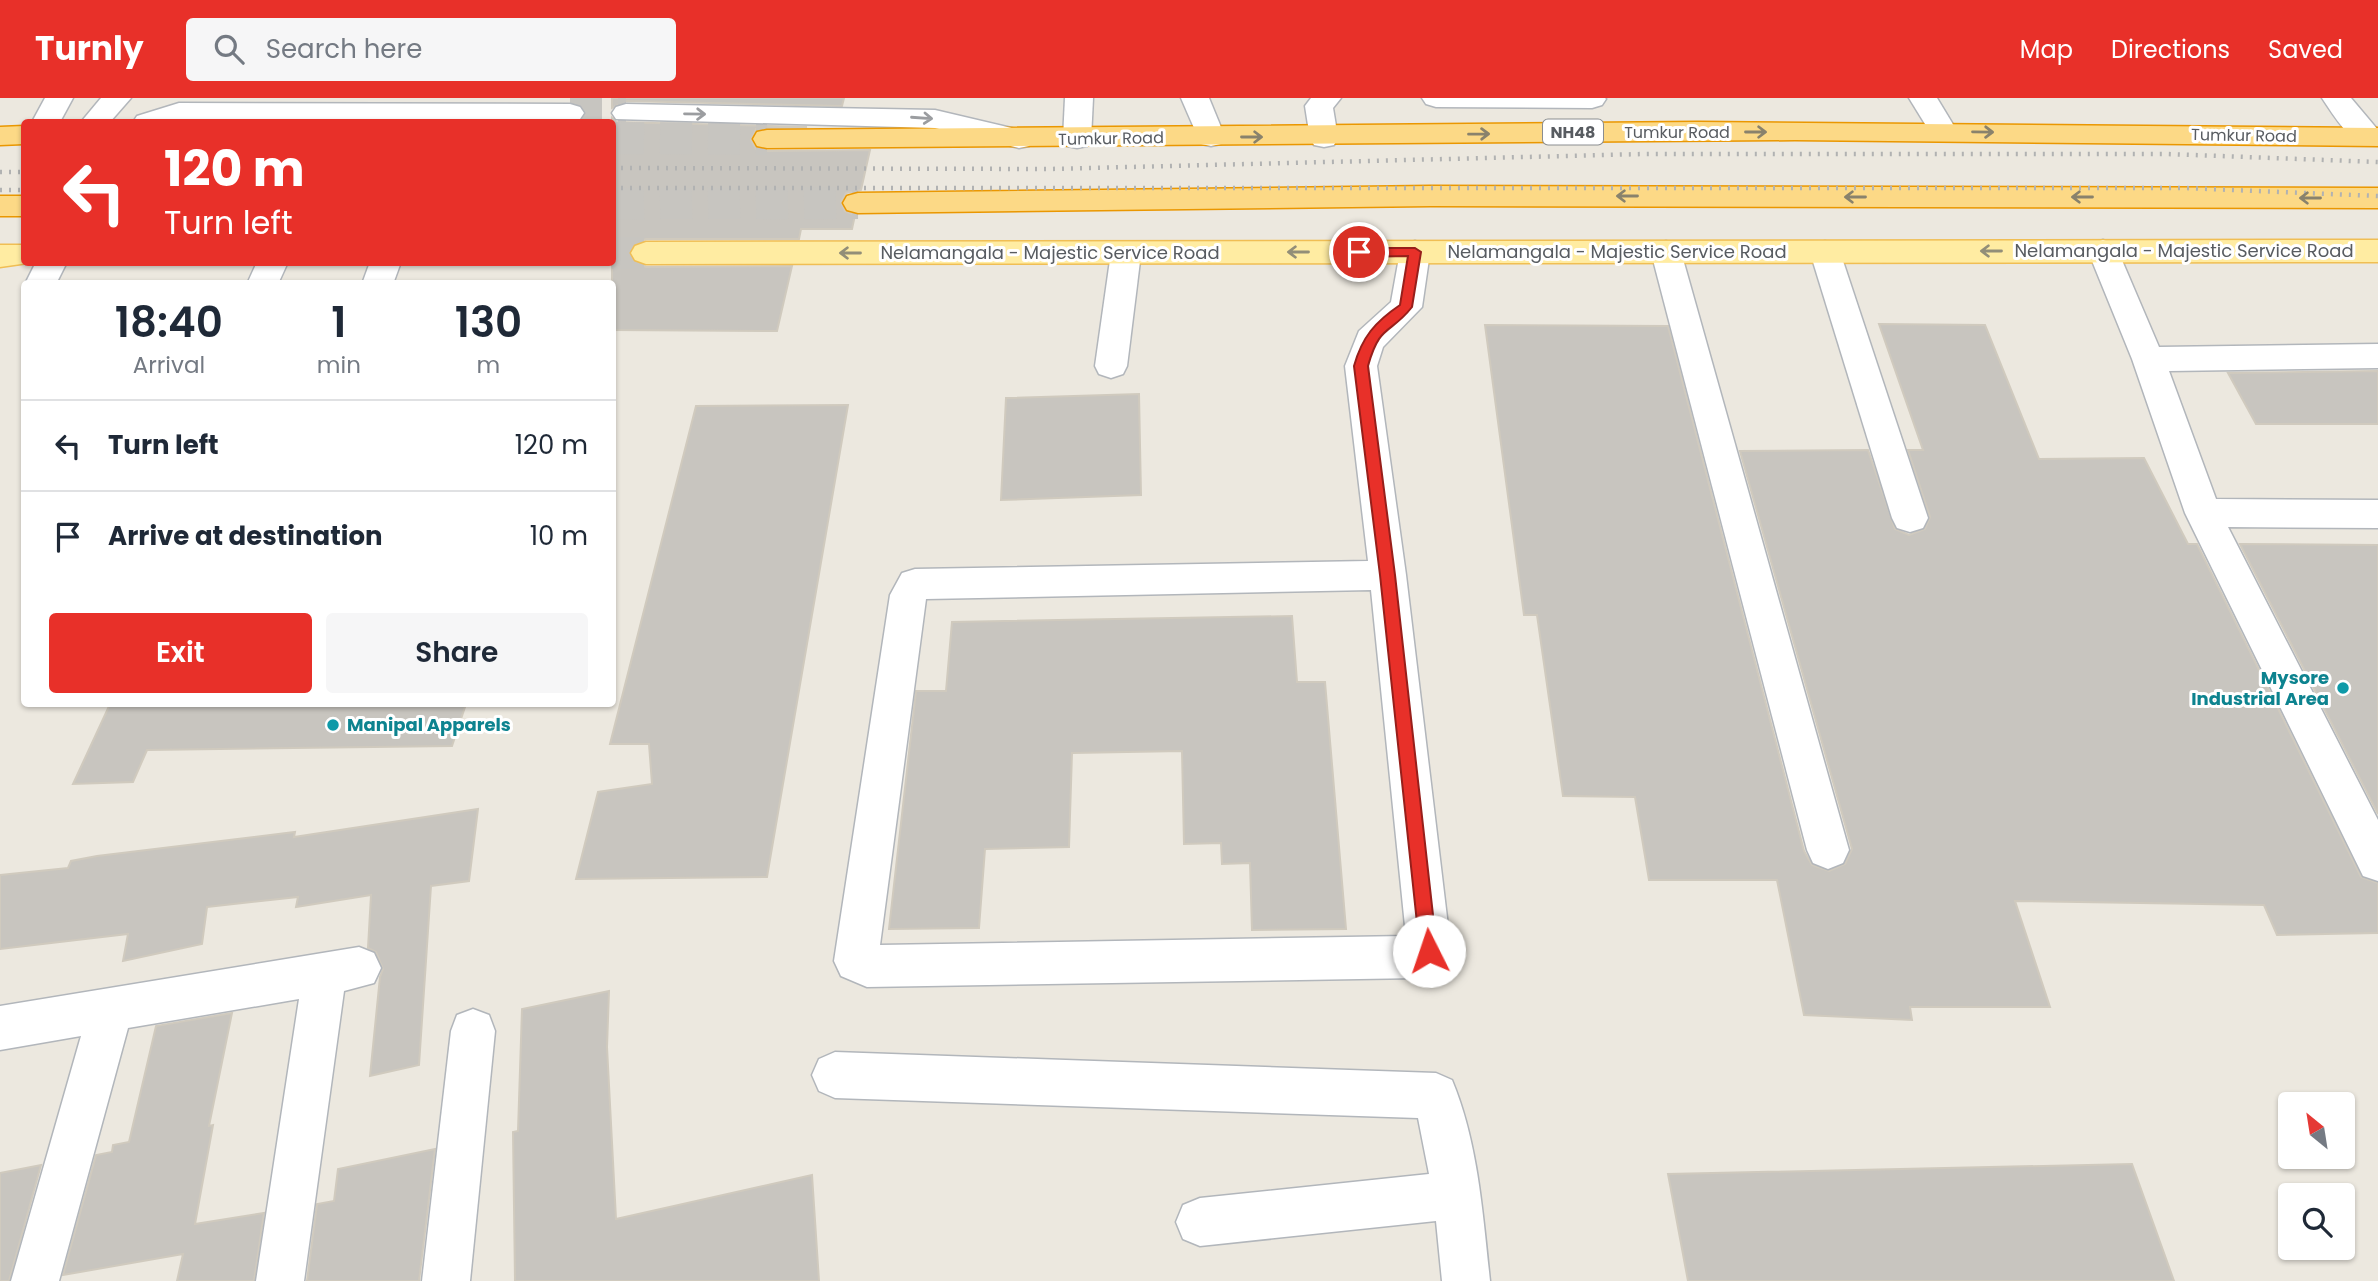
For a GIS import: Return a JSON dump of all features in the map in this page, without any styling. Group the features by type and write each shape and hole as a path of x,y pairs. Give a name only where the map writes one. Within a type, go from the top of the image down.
{"highway":[{"name":"Tumkur Road","path":"896,140 1943,131 2373,137"},
{"path":"0,136 21,135"},
{"path":"767,139 827,139"},
{"path":"858,203 1432,196 2378,198"},
{"path":"0,206 21,206"}],"main road":[{"name":"Nelamangala - Majestic Service Road","path":"646,253 2378,251"}],"street":[{"path":"48,119 59,98"},
{"path":"98,119 117,98"},
{"path":"1077,139 1079,98"},
{"path":"1195,98 1211,137"},
{"path":"1211,137 1218,98"},
{"path":"1325,138 1319,106 1327,98"},
{"path":"1436,98 1591,99 1600,132"},
{"path":"1923,98 1943,131"},
{"path":"2336,98 2373,137"},
{"path":"636,108 923,118 1019,139"},
{"path":"158,119 180,112 570,113"},
{"path":"827,139 883,134 896,140"},
{"path":"2102,251 2148,359 2203,513 2378,862"},
{"path":"1388,575 915,584 908,595 856,961 867,966 1419,957 1429,951 1388,575 1361,366 1367,344 1381,325 1406,307 1415,252"},
{"path":"1666,252 1828,850"},
{"path":"1825,252 1910,518"},
{"path":"1111,366 1126,253"},
{"path":"2148,359 2378,356"},
{"path":"2203,513 2378,514"},
{"path":"0,1028 342,970 280,1281"},
{"path":"35,1281 111,1009"},
{"path":"446,1281 473,1031"},
{"path":"835,1075 1436,1096 1457,1195 1466,1281"},
{"path":"1200,1222 1457,1195"}],"building":[{"path":"612,98 844,98 842,106 626,101 612,108"},
{"path":"616,122 807,127 756,129 751,140 756,149 767,151 870,150 861,190 846,193 841,202 845,211 855,215 852,229 801,229 799,239 646,239 634,244 629,252 633,261 646,267 792,266 777,331 616,330 616,280 612,280 612,266 616,266"},
{"path":"1879,324 1985,325 2039,459 2144,458 2188,544 2197,544 2361,877 2378,883 2378,933 2277,935 2264,905 2015,901 2050,1007 1910,1007 1912,1020 1804,1015 1777,880 1649,880 1635,797 1563,796 1537,615 1524,615 1485,325 1668,326 1804,851 1812,865 1829,871 1845,864 1852,849 1740,451 1868,450 1895,529 1909,535 1925,529 1930,517 1908,450 1923,450"},
{"path":"2378,371 2378,424 2256,424 2228,373"},
{"path":"1139,394 1141,495 1001,500 1006,398"},
{"path":"848,405 767,877 576,879 598,792 652,784 649,744 610,744 696,406"},
{"name":"Mysore Industrial Area","path":"2240,544 2378,545 2378,814"},
{"path":"1292,616 1297,682 1325,682 1346,929 1252,930 1250,863 1222,864 1221,843 1184,844 1182,751 1072,753 1069,847 985,849 979,928 889,929 916,691 946,691 952,622"},
{"name":"Manipal Apparels","path":"109,707 465,707 452,746 147,750 133,782 73,784"},
{"path":"478,809 469,881 431,886 419,1065 370,1076 383,969 376,952 368,948 371,895 296,907 298,897 207,907 202,944 123,961 128,934 0,949 0,875 68,868 71,861 97,856 295,832 294,837"},
{"path":"609,991 607,1047 616,1219 812,1175 819,1281 515,1281 513,1132 518,1131 522,1009"},
{"path":"232,1013 209,1126 213,1125 195,1224 264,1213 254,1281 177,1281 183,1254 63,1275 96,1155 112,1152 113,1145 129,1142 156,1026"},
{"path":"435,1149 419,1281 307,1281 317,1204 334,1201 338,1169"},
{"path":"2132,1164 2174,1281 1688,1281 1668,1174"},
{"path":"41,1165 9,1281 0,1281 0,1173"}],"tunnel":[{"path":"570,113 626,113"},
{"path":"616,138 767,139"},
{"path":"616,204 858,203"},
{"path":"616,253 646,253"}],"railway":[{"path":"616,168 1050,169 1644,154 2167,154 2378,162"},
{"path":"0,172 21,172"},
{"path":"616,188 2185,188 2378,196"},
{"path":"0,190 21,190"}],"place":[{"name":"Mysore Industrial Area","path":"2343,688"},
{"name":"Manipal Apparels","path":"333,725"}],"route":[{"path":"1359,252 1415,252 1406,307 1381,325 1367,344 1361,366 1388,575 1429,951"}]}
